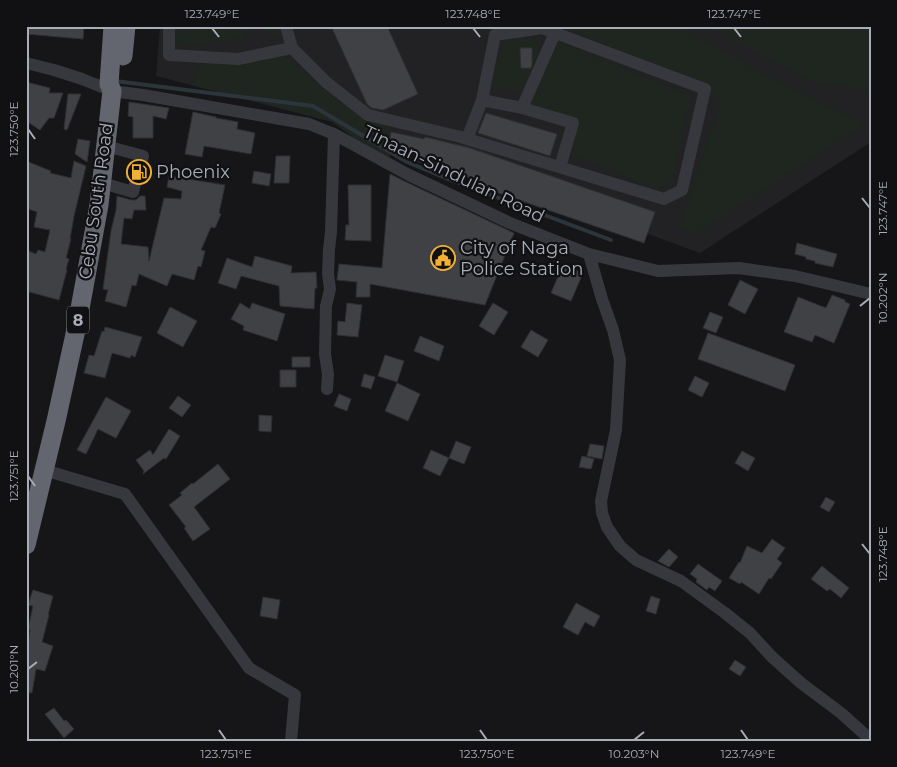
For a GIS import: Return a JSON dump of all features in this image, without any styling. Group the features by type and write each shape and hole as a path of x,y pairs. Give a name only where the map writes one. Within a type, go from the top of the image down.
{"highway":[{"name":"Cebu South Road","path":"113,26 114,80"},
{"name":"Cebu South Road","path":"26,545 77,325 102,183 114,80 126,26"}],"street":[{"path":"169,26 169,55 238,59 292,48"},
{"path":"286,26 292,48 326,82 368,115 467,139 664,199 682,190 705,89 542,28 495,35 482,100 467,139"},
{"path":"522,108 555,33"},
{"name":"Tinaan-Sindulan Road","path":"26,63 54,70 114,80 143,95 309,124 334,134 409,176 502,219 589,254 658,271 739,268 795,276 871,294"},
{"path":"482,100 522,108 574,123 560,167"},
{"path":"326,389 328,374 326,306 330,289 328,249 334,134"},
{"path":"106,146 143,156 140,164"},
{"path":"102,183 133,192 136,180"},
{"path":"589,254 613,330 620,360 616,430 601,501 606,527 620,546 636,560 681,581 731,618 801,683 841,713 871,740"},
{"path":"44,470 126,494 249,668 295,695 292,741"}],"shaded area":[{"path":"160,26 871,26 871,142 700,253 371,132 156,76"},
{"path":"173,26 244,26 247,37 172,48"},
{"path":"263,26 286,26 276,37 265,33"},
{"path":"558,26 680,26 762,73 865,124 696,234 679,228 720,103 704,83"},
{"path":"707,26 871,26 871,91 817,84"},
{"path":"505,39 543,39 524,88 519,92 491,86"},
{"path":"559,41 690,96 672,184 656,189 572,155 578,120 529,103"},
{"path":"285,56 346,107 388,124 390,158 358,141 332,122 191,85 200,63 228,65"}],"building":[{"path":"26,26 84,26 83,39 26,34"},
{"path":"331,26 387,26 418,94 383,110 372,108 367,104"},
{"path":"520,48 532,48 531,68 521,68"},
{"path":"26,82 50,88 49,93 63,93 54,118 49,118 40,130 26,121"},
{"path":"68,94 81,94 67,130 64,129"},
{"path":"129,102 169,108 166,119 153,116 153,138 133,138 133,117 128,116"},
{"path":"193,112 238,122 237,129 255,133 251,154 204,146 202,157 185,154"},
{"path":"486,113 557,134 550,156 478,133"},
{"path":"391,132 424,139 425,137 470,148 655,212 644,243 481,187 483,182 417,161 419,155 388,148"},
{"path":"78,139 90,141 87,162 75,154"},
{"path":"276,156 290,156 289,183 274,183"},
{"path":"26,161 51,171 50,173 71,178 74,161 86,166 66,258 69,259 67,270 59,300 26,291 26,250 36,254 38,250 45,252 50,230 34,227 37,212 26,208"},
{"path":"130,162 133,162 135,169 140,172 146,170 149,166 151,167 147,183 144,182 142,175 137,172 133,172 126,178"},
{"path":"254,171 271,174 269,186 252,183"},
{"name":"City of Naga Police Station","path":"390,174 514,233 485,305 370,284 370,297 356,297 357,282 337,280 339,264 382,268"},
{"path":"169,176 225,185 219,213 221,214 215,228 211,227 201,250 205,251 201,267 198,266 194,280 172,274 167,286 139,274 136,286 132,285 126,307 105,301 108,290 103,289 117,196 136,200 140,196 145,196 146,210 134,210 132,219 124,218 121,244 148,247 149,261 164,198 181,199 182,191 167,187"},
{"path":"348,185 371,185 371,241 345,240 346,225 349,225"},
{"path":"797,243 837,254 833,267 815,263 815,261 795,254"},
{"path":"255,256 292,266 291,273 316,272 317,288 315,288 314,309 280,306 279,286 241,276 236,289 218,283 227,258 252,267"},
{"path":"563,265 583,273 571,301 551,293"},
{"path":"740,280 758,289 745,314 728,305"},
{"path":"832,295 850,304 834,343 815,335 812,342 784,332 798,297 826,308"},
{"path":"240,303 250,309 252,303 285,314 277,341 243,330 244,326 231,319"},
{"path":"347,303 362,305 358,337 337,335 338,321 345,322"},
{"path":"493,303 508,312 494,335 479,326"},
{"path":"170,307 197,321 183,347 157,333"},
{"path":"710,312 723,317 716,333 703,328"},
{"path":"105,327 142,337 135,357 131,355 130,358 112,353 105,378 84,373 89,355 94,356"},
{"path":"531,330 548,340 538,357 521,347"},
{"path":"708,333 795,365 785,391 698,359"},
{"path":"420,336 444,346 439,361 414,351"},
{"path":"385,355 404,361 397,382 378,376"},
{"path":"292,357 310,357 310,367 292,367"},
{"path":"280,370 296,370 296,387 280,387"},
{"path":"364,374 375,377 371,389 361,386"},
{"path":"695,376 709,383 702,397 688,390"},
{"path":"397,383 420,394 408,421 385,411"},
{"path":"339,394 351,399 347,411 334,406"},
{"path":"178,396 191,405 182,417 169,408"},
{"path":"106,397 131,411 116,438 98,429 86,454 77,450"},
{"path":"259,415 272,416 271,432 259,431"},
{"path":"169,429 180,436 166,459 164,458 143,474 144,471 136,460 150,450 153,455"},
{"path":"456,441 471,447 464,464 449,458"},
{"path":"590,444 604,446 602,459 587,456"},
{"path":"431,450 449,458 440,476 423,468"},
{"path":"742,451 755,458 748,471 735,463"},
{"path":"582,456 594,459 591,469 579,467"},
{"path":"218,464 230,479 194,507 210,529 193,541 184,528 186,527 169,505 182,495 180,493"},
{"path":"826,497 835,502 829,512 820,507"},
{"path":"772,539 785,548 777,559 782,563 771,579 769,578 759,594 741,582 740,584 729,578 740,563 747,546 762,553"},
{"path":"669,549 678,557 669,567 658,561"},
{"path":"698,564 722,581 715,591 709,587 707,590 696,582 697,579 690,574"},
{"path":"822,566 849,588 841,598 830,589 827,591 811,579"},
{"path":"33,590 53,596 42,642 53,646 45,671 36,669 32,693 26,692 26,657 30,630 28,629 33,606 28,605"},
{"path":"651,596 660,599 656,614 646,611"},
{"path":"263,597 280,600 277,619 260,616"},
{"path":"576,603 600,616 594,627 585,622 578,635 563,627"},
{"path":"735,660 746,667 740,676 729,669"},
{"path":"54,708 64,721 66,720 74,729 64,738 45,714"}],"waterway":[{"path":"115,81 313,106 407,162 611,240"}],"place":[{"name":"Phoenix","path":"139,172"},
{"name":"City of Naga Police Station","path":"443,258"}]}
